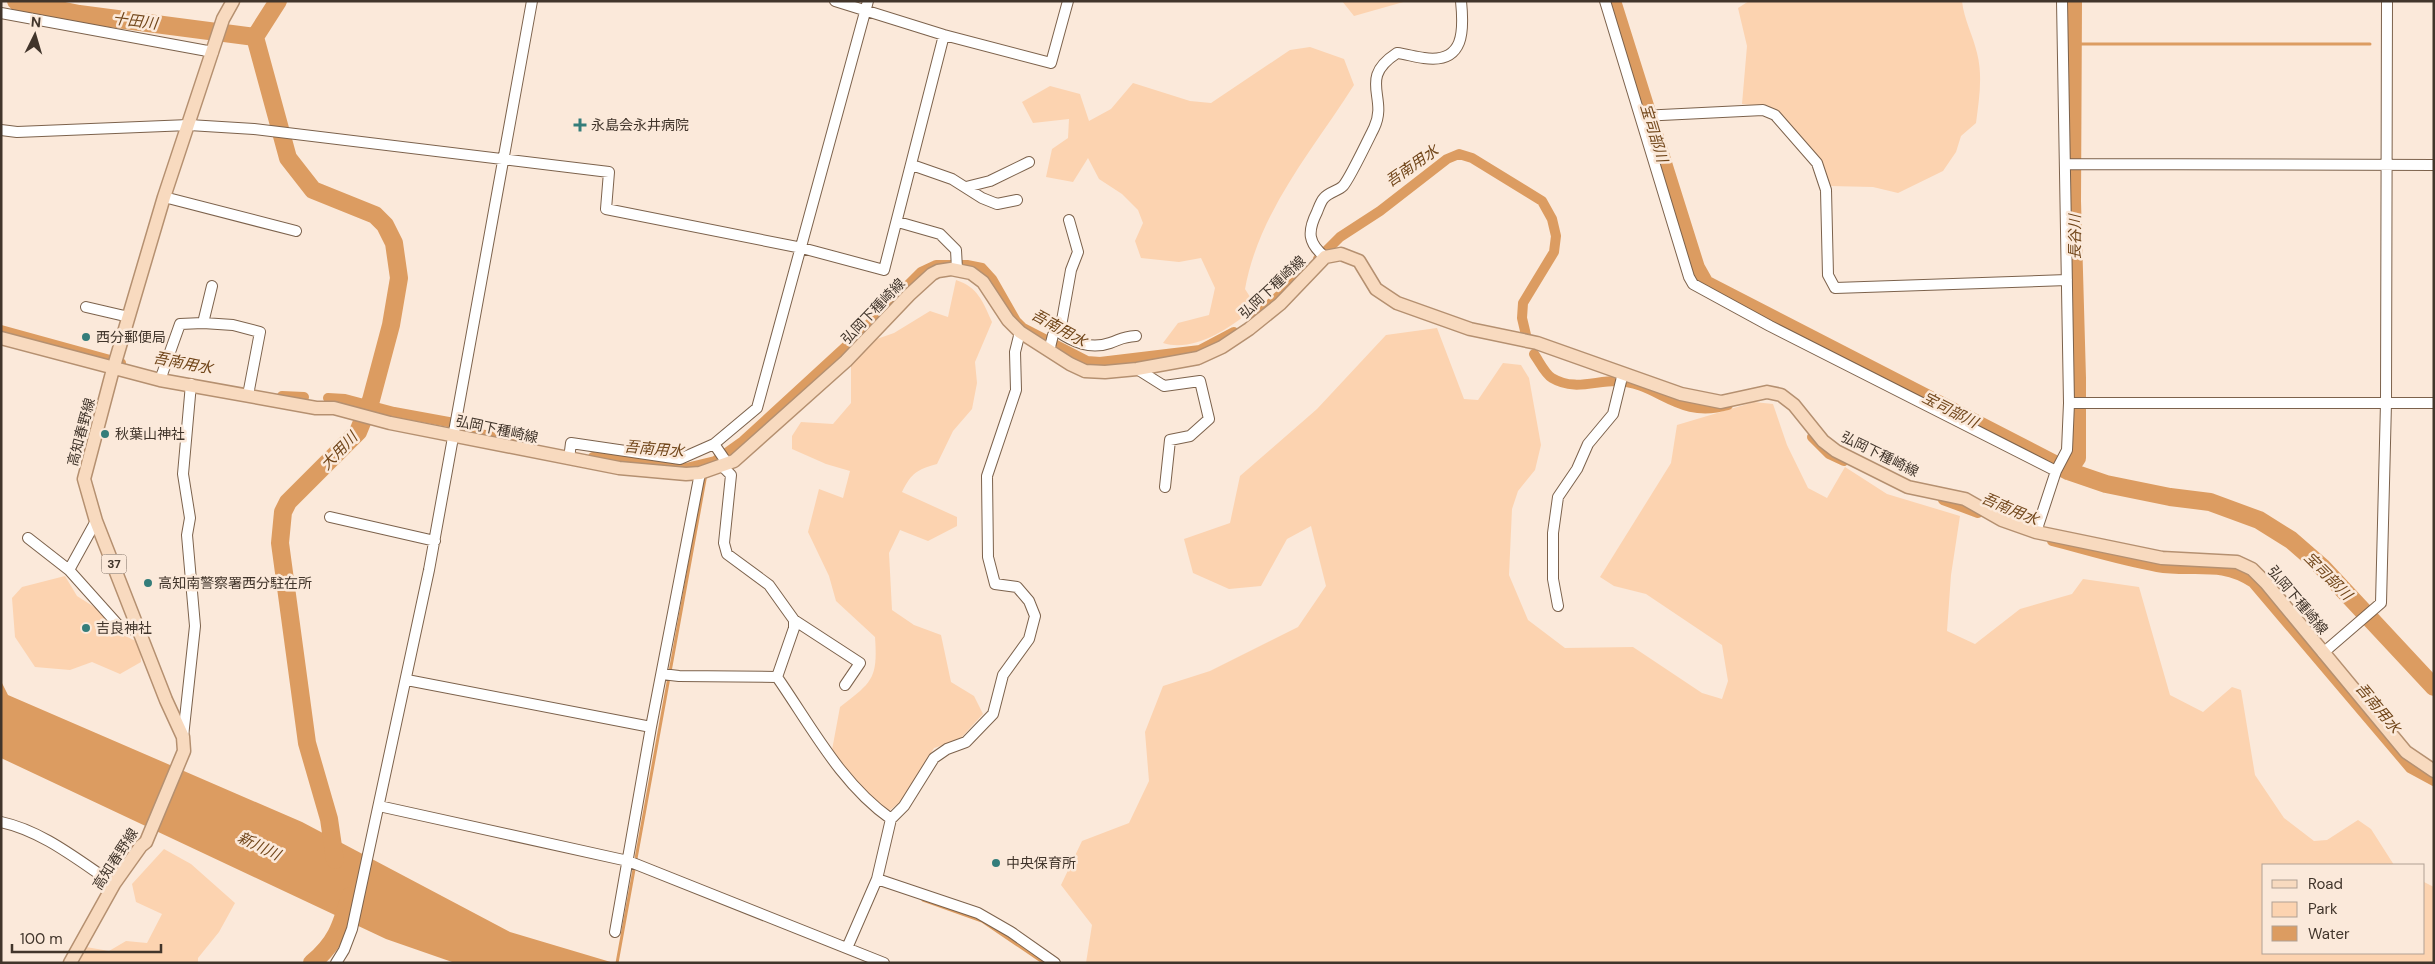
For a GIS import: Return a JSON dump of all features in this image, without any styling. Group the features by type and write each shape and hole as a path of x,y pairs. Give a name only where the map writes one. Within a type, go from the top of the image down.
{"main road":[{"name":"高知春野線","path":"70,963 114,884 140,846 146,842 182,760 184,751 183,737 166,700 96,521 84,479 115,364 164,197 223,19 233,1"},
{"name":"弘岡下種崎線","path":"1,338 192,384 249,392 343,410 390,423 453,432 619,468 686,474 700,473 734,461 846,361 926,278 938,271 958,264 983,282 1008,320 1020,332 1052,341 1085,370 1105,372 1137,369 1198,358 1222,347 1249,329 1280,304 1321,254 1341,254 1359,261 1376,289 1397,303 1470,329 1537,343 1621,379 1721,402 1767,392 1781,395 1794,406 1823,441 1836,451 1908,487 1965,499 2002,520 2036,532 2162,558 2237,562 2252,569 2266,583 2406,752 2434,771"}],"street":[{"path":"336,963 344,950 352,929 435,541 456,415 505,158 532,1"},
{"path":"835,1 944,35 1051,63 1068,1"},
{"path":"569,457 571,443 680,459 716,446 757,408 868,1"},
{"path":"1321,254 1309,234 1310,224 1324,198 1344,185 1374,127 1378,115 1375,82 1378,71 1385,60 1397,53 1426,58 1440,58 1457,48 1462,39 1463,29 1461,1"},
{"path":"1605,1 1689,277 1693,284 1762,322 2057,469"},
{"path":"2036,532 2057,469 2067,450 2070,403 2062,1"},
{"path":"2323,653 2381,602 2386,403 2387,1"},
{"path":"1,13 213,50"},
{"path":"1,130 17,132 189,126 256,129 305,133 609,172 606,209 802,248 884,270 898,222 944,35"},
{"path":"1641,116 1763,110 1775,115 1817,163 1826,190 1828,275 1835,288 2067,280"},
{"path":"966,187 990,180 1029,162"},
{"path":"2066,164 2434,165"},
{"path":"912,165 952,179 982,198 997,204 1017,200"},
{"path":"164,197 296,231"},
{"path":"1069,220 1078,252 1071,270 1061,326 1052,341 1095,346 1110,343 1121,337 1136,336"},
{"path":"898,222 940,234 956,250 958,264"},
{"path":"203,323 212,286"},
{"path":"86,307 129,317"},
{"path":"161,377 180,324 232,325 260,332 249,392"},
{"path":"847,948 876,879 891,819 904,806 934,758 966,742 993,714 1003,675 1029,639 1035,616 1029,601 1017,587 995,584 988,557 987,476 1016,390 1015,352 1020,332"},
{"path":"1137,369 1164,386 1200,381 1209,419 1190,436 1170,440 1165,487"},
{"path":"1558,606 1552,579 1553,533 1558,498 1577,469 1588,444 1613,414 1621,379"},
{"path":"183,737 195,626 187,535 190,518 183,474 192,384"},
{"path":"2070,403 2434,403"},
{"path":"716,446 722,464 731,475 724,543 727,554 769,585 794,620 860,663 845,685"},
{"path":"615,932 651,727 700,473"},
{"path":"330,517 435,541"},
{"path":"70,570 96,521"},
{"path":"28,538 70,570 120,627 140,631"},
{"path":"777,677 794,628 794,620"},
{"path":"662,674 679,676 777,677"},
{"path":"777,677 851,785 874,807 891,819"},
{"path":"406,680 651,727"},
{"path":"379,806 628,862 884,963"},
{"path":"1,822 28,830 58,847 114,884"},
{"path":"876,879 978,913 1055,963"}],"green space":[{"path":"1342,1 1407,1 1354,16"},
{"path":"1749,1 1962,1 1979,62 1980,88 1978,106 1976,123 1961,136 1956,152 1943,171 1898,193 1873,187 1830,186 1812,150 1795,129 1785,120 1759,106 1742,104 1747,46 1738,8"},
{"path":"1310,47 1344,59 1354,85 1289,182 1262,233 1245,289 1252,300 1248,313 1230,327 1197,342 1185,345 1163,343 1178,323 1209,315 1215,288 1201,258 1179,262 1141,258 1135,241 1143,223 1138,210 1122,194 1099,179 1088,158 1073,182 1046,177 1052,149 1068,138 1069,119 1033,123 1022,102 1050,86 1080,94 1089,121 1111,109 1133,83 1190,101 1211,103 1290,50"},
{"path":"956,280 975,291 992,322 975,362 977,383 972,409 953,431 937,464 924,468 912,476 902,492 957,517 957,526 928,541 900,530 889,553 892,610 914,625 941,635 951,682 974,696 983,714 959,740 934,748 917,775 911,794 886,813 870,802 832,750 840,707 866,685 874,671 875,637 836,601 829,576 808,532 819,489 843,498 850,471 826,464 792,449 792,436 801,422 833,424 851,403 851,358 874,340 894,333 930,311 948,317"},
{"path":"1437,328 1464,399 1478,400 1503,363 1521,365 1529,378 1541,445 1535,470 1518,491 1512,509 1509,575 1528,620 1565,648 1633,647 1702,693 1722,699 1728,681 1722,645 1646,594 1614,586 1600,577 1671,463 1677,425 1754,402 1773,404 1787,445 1808,488 1827,498 1845,467 1887,494 1960,516 1951,575 1947,631 1975,644 2020,609 2072,594 2083,579 2139,587 2170,695 2203,712 2232,687 2241,690 2255,775 2284,818 2314,841 2327,840 2358,820 2371,829 2393,864 2262,864 2262,954 2425,954 2425,882 2434,887 2434,963 1086,963 1092,925 1061,885 1082,841 1129,823 1149,781 1145,732 1163,686 1210,671 1298,627 1326,586 1311,526 1287,539 1261,586 1229,589 1193,573 1184,539 1230,523 1240,476 1317,409 1386,335"},
{"path":"65,576 77,596 99,610 119,633 140,643 141,662 120,674 92,662 70,670 35,667 15,637 12,598 22,587"},
{"path":"164,849 191,864 235,903 219,932 198,958 198,963 79,963 86,947 109,951 126,941 147,943 162,914 136,902 132,884"}],"water":[{"name":"新川川","path":"1,681 8,695 302,822 510,932 614,963 455,963 386,939 1,758"}],"waterway":[{"name":"十田川","path":"16,1 79,14 255,37"},
{"name":"大用川","path":"278,1 255,37 288,158 313,190 375,215 385,225 394,243 399,278 391,325 371,400 358,432 288,502 283,512 280,543 307,743 329,819 335,860"},
{"name":"宝司部川","path":"1612,1 1696,268 1705,284 2068,471 2106,484 2170,497 2210,502 2259,520 2291,540 2322,567 2434,687"},
{"name":"長谷川","path":"2068,471 2077,458 2077,378 2072,201 2073,1"},
{"path":"2073,44 2370,44"},
{"name":"吾南用水","path":"1318,259 1340,237 1380,211 1447,159 1459,154 1472,158 1542,201 1552,219 1556,236 1554,252 1523,303 1522,318 1526,335"},
{"name":"吾南用水","path":"593,457 686,468 715,461 743,441 853,340 921,272 936,265 967,265 982,268 992,279 1016,321 1023,328 1087,361 1100,362 1200,350 1234,332"},
{"name":"吾南用水","path":"1256,317 1295,281"},
{"name":"吾南用水","path":"1,330 121,363"},
{"name":"吾南用水","path":"1534,354 1547,374 1560,382 1576,385 1608,381 1631,383 1695,408 1728,405"},
{"name":"吾南用水","path":"282,396 304,397"},
{"name":"吾南用水","path":"328,398 345,399 394,412 465,425 475,433 515,441"},
{"name":"吾南用水","path":"1812,437 1829,454 1844,461"},
{"path":"617,963 706,474"},
{"name":"吾南用水","path":"1943,500 1978,513"},
{"name":"吾南用水","path":"2052,541 2118,559 2157,567 2230,572 2253,583 2410,768 2434,781"},
{"path":"312,963 327,948 337,933 350,896"},
{"path":"923,900 982,921 1044,963"}],"place":[{"name":"永島会永井病院","path":"580,125"},
{"name":"西分郵便局","path":"86,337"},
{"name":"秋葉山神社","path":"105,434"},
{"name":"高知南警察署西分駐在所","path":"148,583"},
{"name":"吉良神社","path":"86,628"},
{"name":"中央保育所","path":"996,863"}]}
